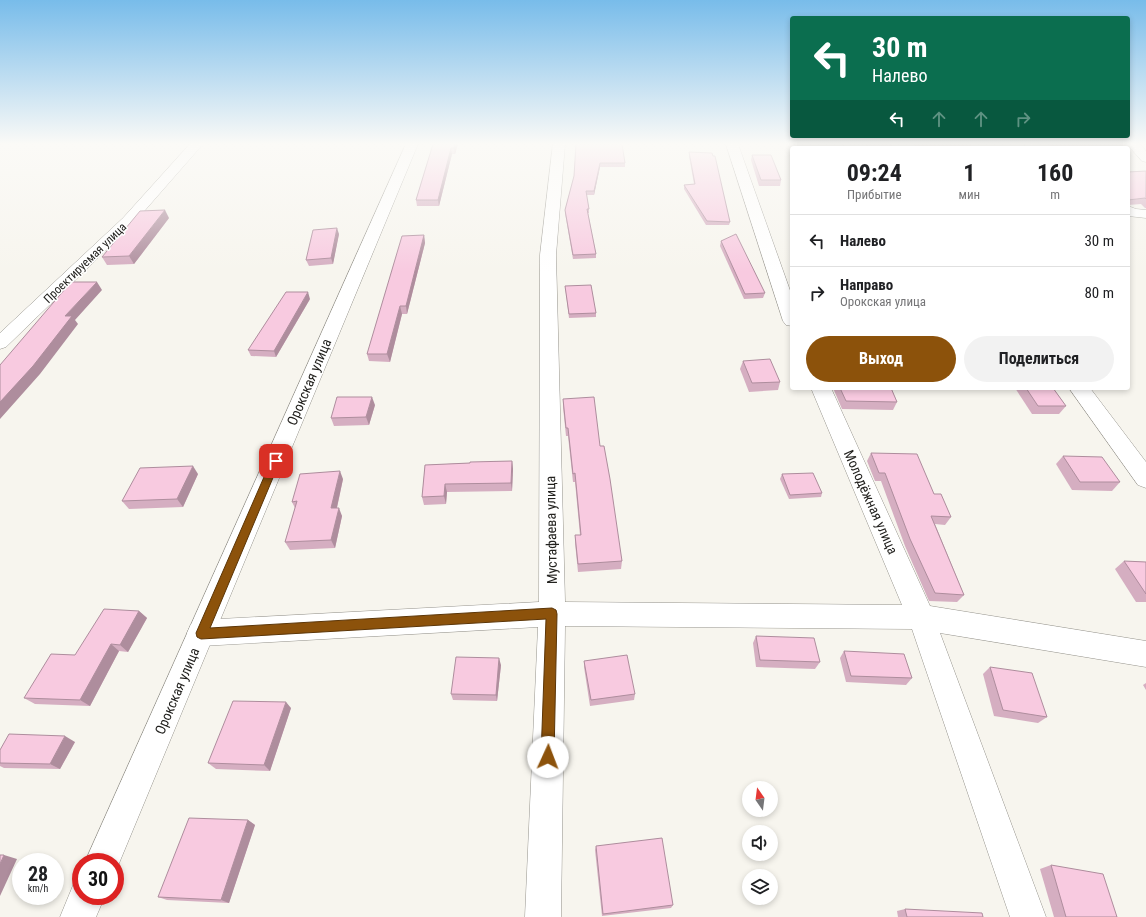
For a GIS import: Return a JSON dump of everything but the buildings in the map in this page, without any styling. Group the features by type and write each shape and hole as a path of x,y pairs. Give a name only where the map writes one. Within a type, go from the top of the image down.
{"street":[{"name":"Проектируемая улица","path":"0,343 128,222 159,187"},
{"name":"Орокская улица","path":"106,853 394,187"},
{"name":"Мустафаева улица","path":"543,917 552,614 548,255 554,187"},
{"path":"747,187 790,315"},
{"name":"Молодёжная улица","path":"822,390 921,617 1028,917"},
{"path":"1079,390 1146,479"},
{"path":"201,633 552,614 921,617 1146,654"},
{"path":"78,917 83,905"}],"route":[{"path":"276,461 201,633 552,614 548,757"}]}
